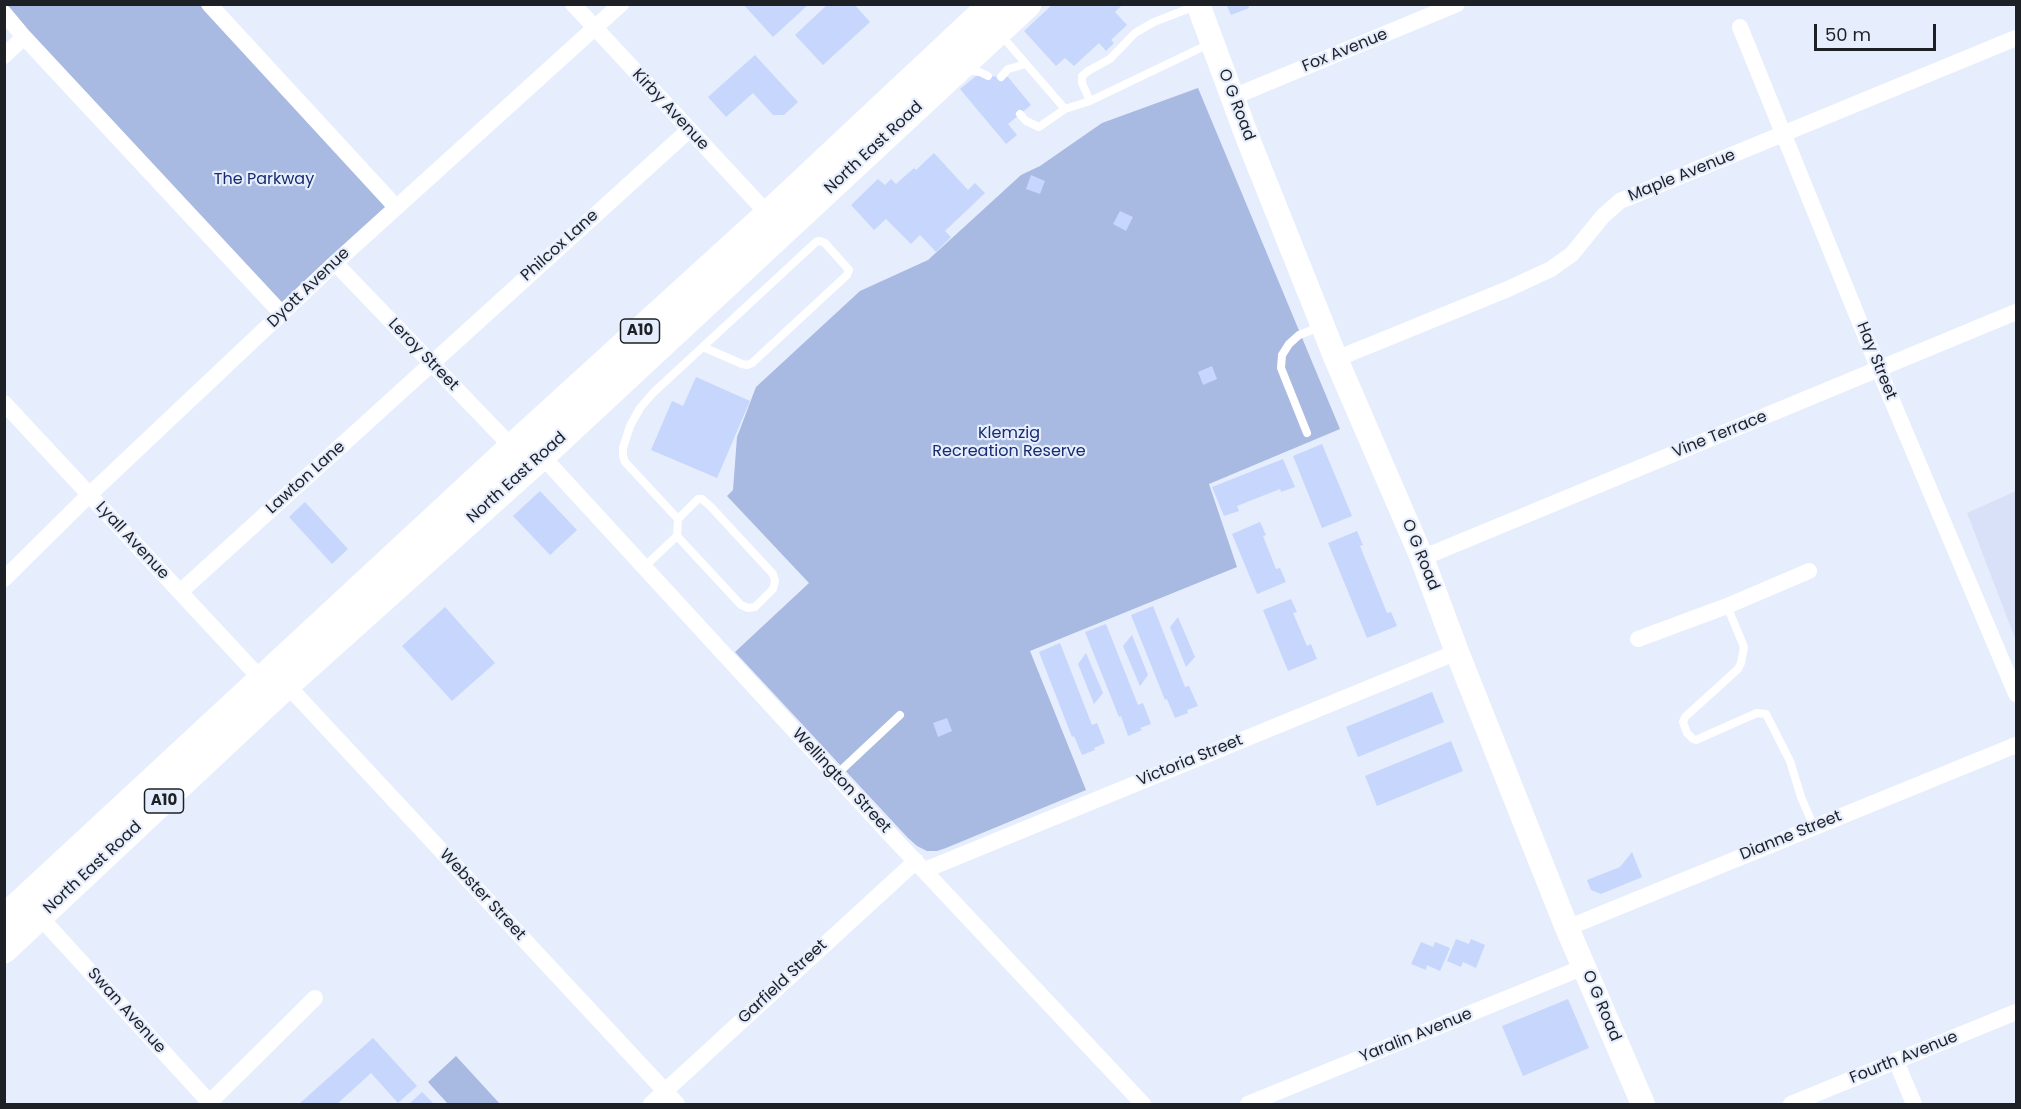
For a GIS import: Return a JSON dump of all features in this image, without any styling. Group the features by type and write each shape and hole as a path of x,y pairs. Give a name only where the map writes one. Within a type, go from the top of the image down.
{"highway":[{"name":"North East Road","path":"23,912 287,685 542,456 992,4"},
{"name":"North East Road","path":"4,950 23,912 261,679 512,447 958,70 1028,4"},
{"path":"512,447 542,456"},
{"path":"261,679 287,685"}],"main road":[{"name":"O G Road","path":"1198,4 1336,359 1422,558 1567,928 1643,1104"}],"street":[{"path":"209,4 396,207"},
{"name":"Kirby Avenue","path":"573,4 776,223"},
{"name":"Dyott Avenue","path":"4,579 89,495 334,263 621,4"},
{"name":"Fox Avenue","path":"1233,97 1457,4"},
{"path":"4,13 282,314"},
{"name":"Hay Street","path":"1740,27 2016,694"},
{"path":"4,56 24,37"},
{"name":"Maple Avenue","path":"1336,359 1508,289 1551,269 1572,254 1603,216 1620,201 2016,38"},
{"name":"Philcox Lane","path":"431,363 689,129"},
{"name":"Leroy Street","path":"334,263 512,447"},
{"name":"Vine Terrace","path":"1422,558 2016,312"},
{"name":"Lawton Lane","path":"180,592 431,363"},
{"name":"Lyall Avenue","path":"4,403 261,679"},
{"name":"Wellington Street","path":"542,456 1143,1104"},
{"path":"1638,639 1727,606 1809,571"},
{"name":"Victoria Street","path":"920,866 1457,652"},
{"name":"Webster Street","path":"287,685 677,1104"},
{"name":"Dianne Street","path":"1567,928 2016,745"},
{"name":"Garfield Street","path":"651,1104 920,866"},
{"name":"Swan Avenue","path":"23,912 210,1103"},
{"name":"Yaralin Avenue","path":"1248,1104 1584,967"},
{"path":"210,1103 315,998"},
{"name":"Fourth Avenue","path":"1791,1104 2016,1012"},
{"path":"1896,1061 1914,1104"}],"lane":[{"path":"1090,101 1082,83 1082,76 1110,59 1135,33 1198,4"},
{"path":"998,32 1065,109"},
{"path":"1020,114 1026,121 1039,127 1065,109 1090,101 1212,43"},
{"path":"1001,77 1008,69 1026,64"},
{"path":"958,70 980,72 988,76"},
{"path":"678,519 625,462 623,448 630,426 640,408 652,393 703,346 816,242 825,243 849,270 847,275 752,363 742,364 703,346"},
{"path":"1307,433 1281,368 1282,355 1299,335 1323,326"},
{"path":"644,567 677,536 678,519 698,499 705,501 773,574 775,581 773,589 755,607 748,608 741,605 677,536"},
{"path":"1727,606 1744,647 1741,663 1738,669 1685,717 1683,722 1693,739 1700,739 1757,713 1766,714 1790,761 1801,797 1814,827"},
{"path":"836,775 900,715"}],"shaded area":[{"path":"2016,491 2016,641 1967,513"}],"green space":[{"name":"The Parkway","path":"5,4 209,5 396,207 280,313 5,12"},
{"name":"Klemzig Recreation Reserve","path":"1198,88 1340,429 1209,484 1237,567 1030,651 1086,790 946,848 927,851 908,838 735,652 809,583 727,496 733,490 737,437 756,387 860,291 928,260 1021,175 1040,166 1102,123"},
{"path":"456,1056 500,1104 448,1104 428,1082"}],"building":[{"path":"743,4 809,4 773,37"},
{"path":"828,4 854,4 870,22 823,65 795,35"},
{"path":"1053,4 1123,4 1115,12 1127,25 1111,40 1114,43 1106,51 1099,43 1074,66 1065,58 1056,66 1024,31"},
{"path":"1226,4 1248,4 1249,8 1231,15"},
{"path":"755,55 798,102 784,115 773,115 753,93 726,117 708,97"},
{"path":"976,76 1008,77 1031,105 1008,124 1017,135 1006,144 960,89"},
{"path":"934,153 968,190 975,183 985,193 945,231 951,237 936,252 920,235 911,244 886,219 874,230 851,205 878,179 885,185 891,179 896,184"},
{"path":"1031,175 1045,181 1040,194 1026,189"},
{"path":"1120,211 1133,217 1126,231 1113,224"},
{"path":"1212,366 1217,379 1203,385 1198,372"},
{"path":"696,377 750,401 717,478 651,450 672,401 683,406"},
{"path":"1322,444 1352,516 1322,528 1293,456"},
{"path":"1283,459 1295,487 1281,492 1280,489 1237,506 1239,511 1224,516 1212,487"},
{"path":"540,491 577,530 550,555 513,516"},
{"path":"305,502 348,549 332,564 289,517"},
{"path":"1260,522 1276,569 1280,568 1286,582 1257,594 1232,534"},
{"path":"1357,531 1363,545 1360,546 1387,613 1391,612 1397,626 1367,638 1328,543"},
{"path":"1291,599 1297,612 1293,613 1307,646 1311,644 1317,659 1288,671 1263,610"},
{"path":"1153,606 1185,687 1189,686 1198,706 1175,718 1167,699 1165,700 1131,615"},
{"path":"445,607 495,663 452,701 402,646"},
{"path":"1178,617 1195,657 1186,667 1170,627"},
{"path":"1106,624 1138,705 1143,703 1151,724 1128,736 1085,632"},
{"path":"1132,635 1148,675 1140,686 1123,646"},
{"path":"1060,643 1092,725 1097,723 1105,743 1082,755 1074,736 1072,737 1039,652"},
{"path":"1086,653 1103,693 1094,704 1078,664"},
{"path":"1432,692 1444,722 1358,757 1346,727"},
{"path":"947,718 952,731 938,737 933,723"},
{"path":"1451,741 1463,771 1377,806 1365,776"},
{"path":"1632,852 1642,877 1601,894 1591,890 1587,880 1620,867"},
{"path":"1456,939 1469,944 1471,939 1485,945 1476,968 1463,962 1461,967 1447,961"},
{"path":"1421,942 1433,947 1435,942 1450,948 1440,971 1427,965 1426,970 1411,964"},
{"path":"1568,999 1589,1048 1523,1076 1502,1026"},
{"path":"373,1038 417,1086 398,1103 371,1073 337,1104 299,1104"},
{"path":"422,1092 434,1104 409,1104"}]}
